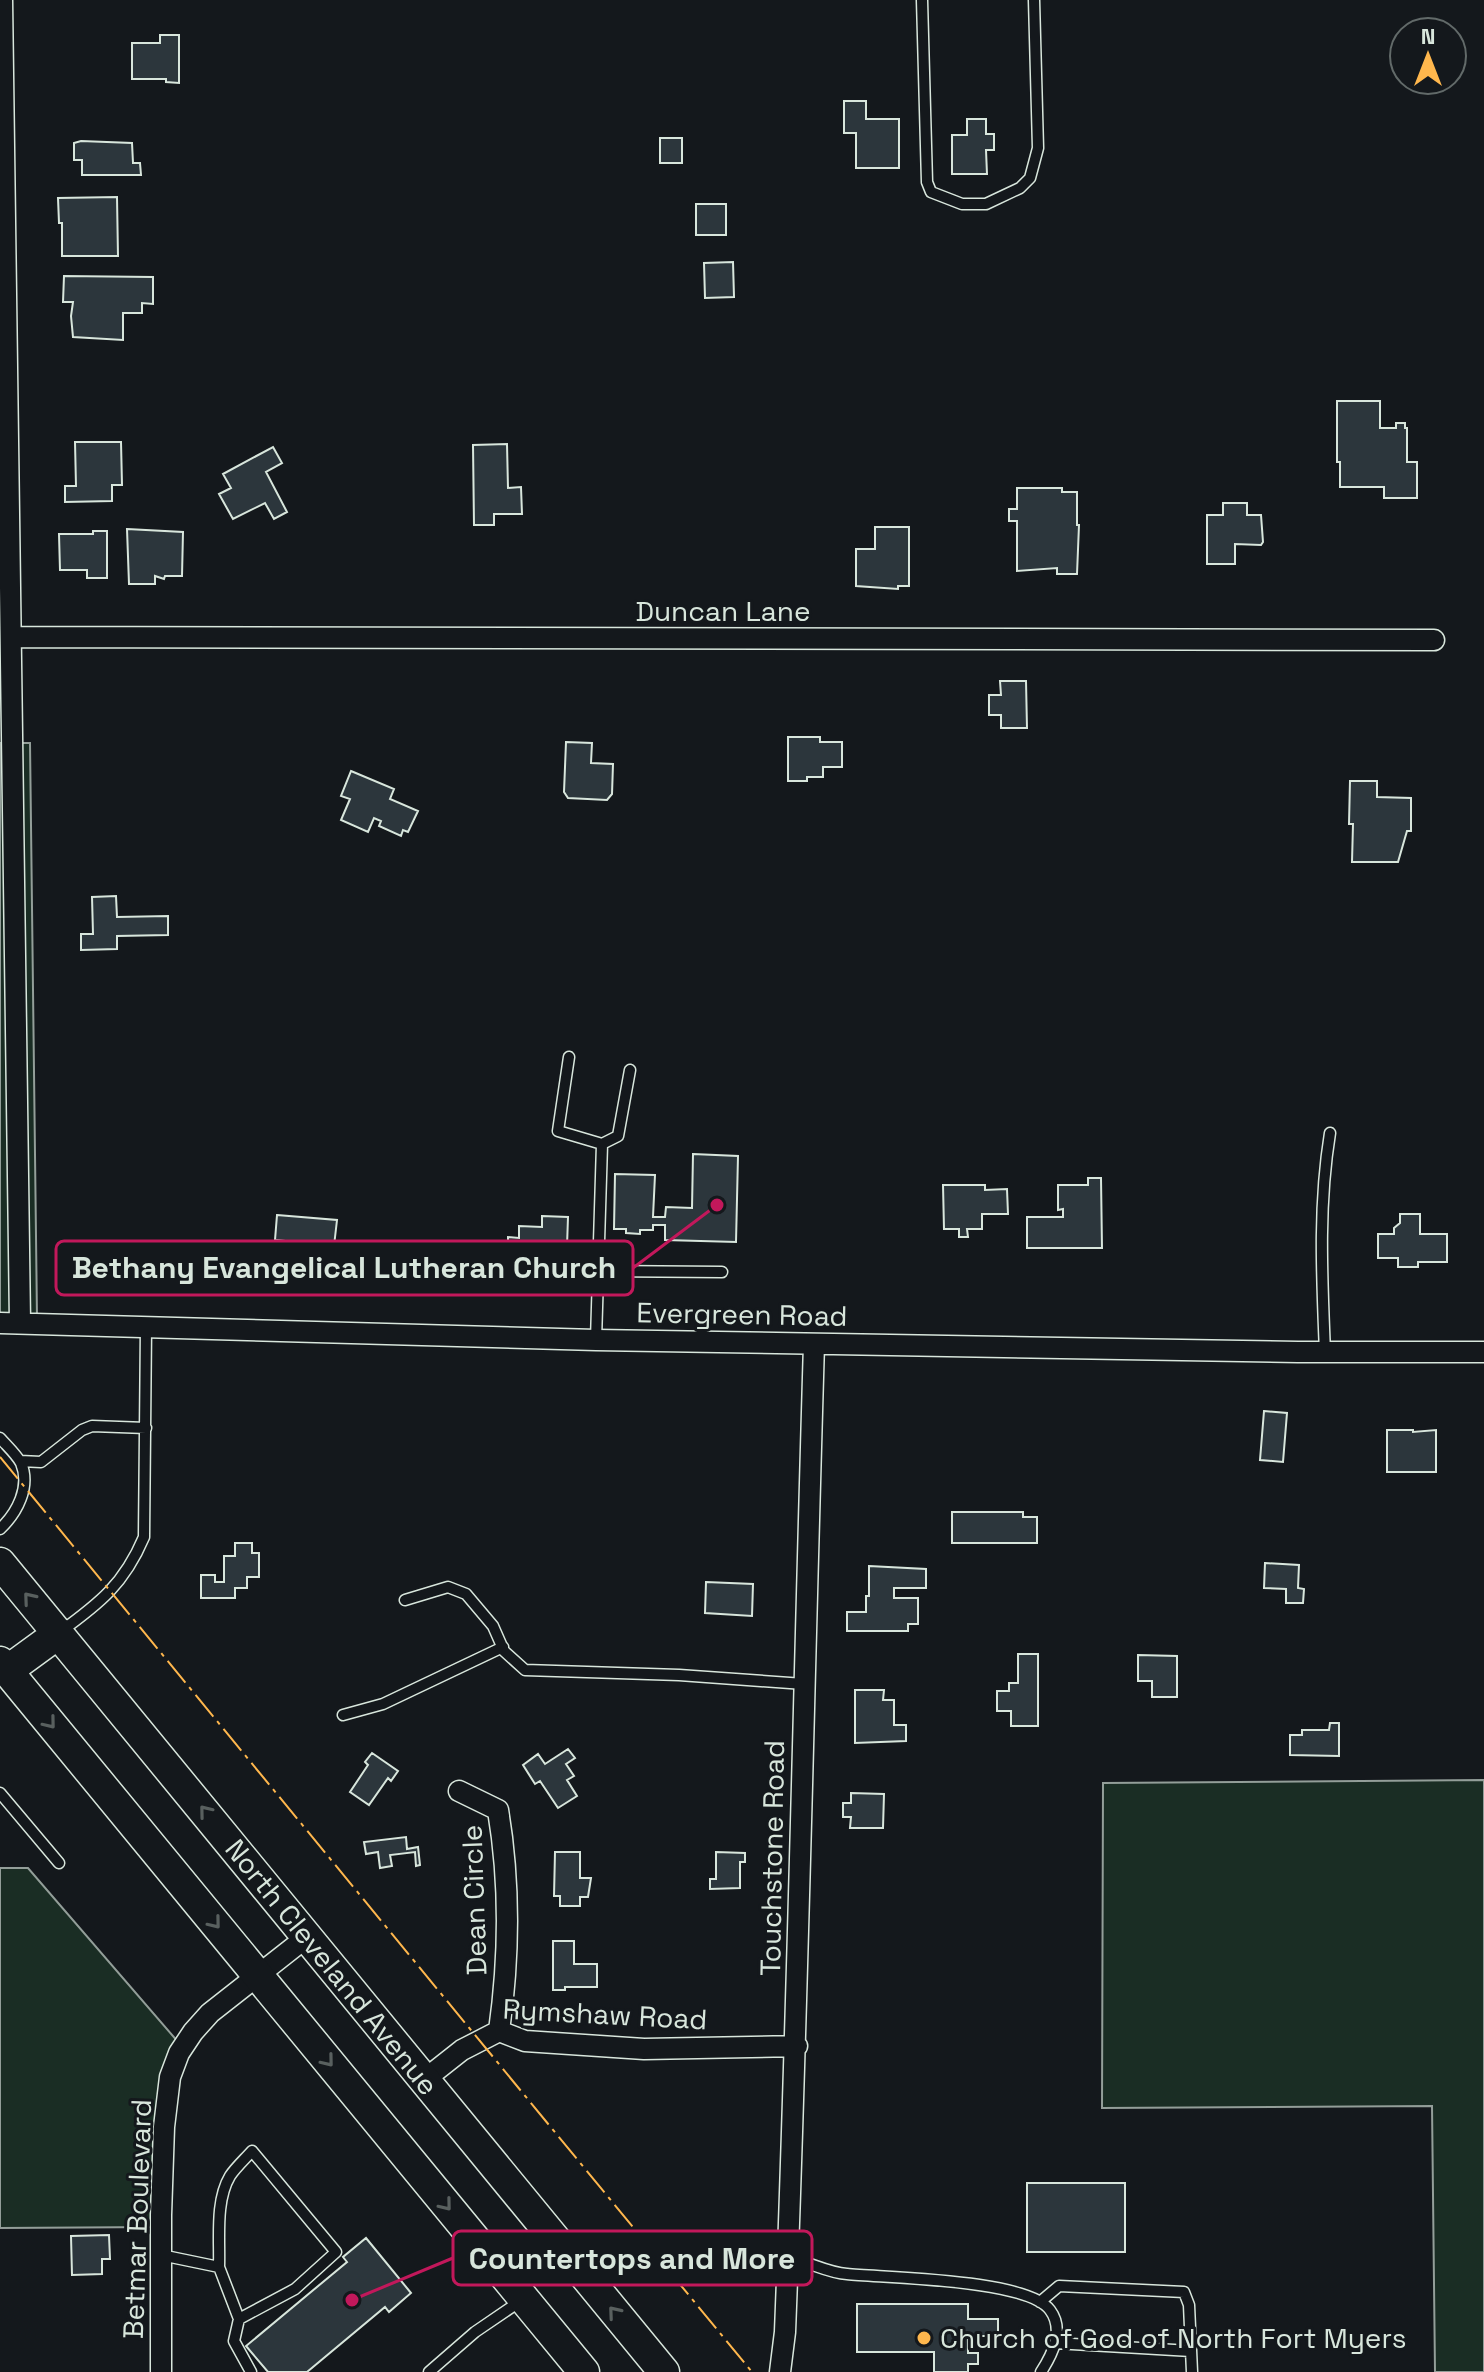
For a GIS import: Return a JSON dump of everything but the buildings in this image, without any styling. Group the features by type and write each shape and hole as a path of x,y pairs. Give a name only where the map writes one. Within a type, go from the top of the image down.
{"main road":[{"name":"North Cleveland Avenue","path":"0,1563 664,2372"},
{"path":"59,1633 4,1667 584,2372"}],"street":[{"path":"2,0 11,637 10,1323"},
{"name":"Duncan Lane","path":"11,637 1434,640"},
{"name":"Evergreen Road","path":"10,1323 596,1340 1325,1353 1484,1352"},
{"name":"Touchstone Road","path":"780,2372 785,2332 797,2046 814,1344"},
{"name":"Dean Circle","path":"459,1791 498,1810 502,1837 505,1986 499,2031"},
{"name":"Betmar Boulevard","path":"161,2372 164,2127 170,2077 179,2053 210,2013 308,1936"},
{"name":"Rymshaw Road","path":"424,2080 462,2050 499,2031 525,2041 644,2049 797,2046"}],"lane":[{"path":"922,0 927,182 931,192 962,204 986,204 1020,188 1034,172 1038,148 1034,0"},
{"path":"569,1057 558,1131 602,1144 618,1136 630,1070"},
{"path":"1325,1353 1322,1181 1330,1133"},
{"path":"596,1340 602,1144"},
{"path":"598,1271 722,1272"},
{"path":"59,1633 100,1604 110,1593 127,1571 144,1537 146,1327"},
{"path":"20,1461 41,1462 82,1430 92,1426 146,1428"},
{"path":"0,1438 20,1461 25,1476 23,1494 11,1518 0,1529"},
{"path":"405,1600 448,1587 466,1594 493,1626 503,1647 525,1670 679,1675 804,1684"},
{"path":"343,1715 383,1704 503,1647"},
{"path":"0,1793 59,1863"},
{"path":"239,2319 295,2289 336,2252 252,2151 229,2178 224,2195 219,2267 239,2319 234,2341 251,2372"},
{"path":"161,2255 219,2267"},
{"path":"788,2258 842,2274 971,2284 1002,2289 1040,2302 1052,2312 1055,2322 1053,2354 1041,2372"},
{"path":"1040,2302 1059,2286 1184,2292 1189,2305 1192,2372"},
{"path":"429,2372 475,2332 524,2299"},
{"path":"1055,2343 1191,2351"}],"green space":[{"path":"0,743 30,743 37,1318 0,1318"},
{"path":"1484,1780 1484,2372 1435,2372 1432,2106 1102,2108 1103,1783"},
{"path":"0,1868 28,1868 185,2050 165,2102 159,2227 0,2228"}],"power":[{"path":"0,1457 752,2372"}],"place":[{"name":"Bethany Evangelical Lutheran Church","path":"717,1205"},
{"name":"Countertops and More","path":"352,2300"},
{"name":"Church of God of North Fort Myers","path":"924,2338"}]}
